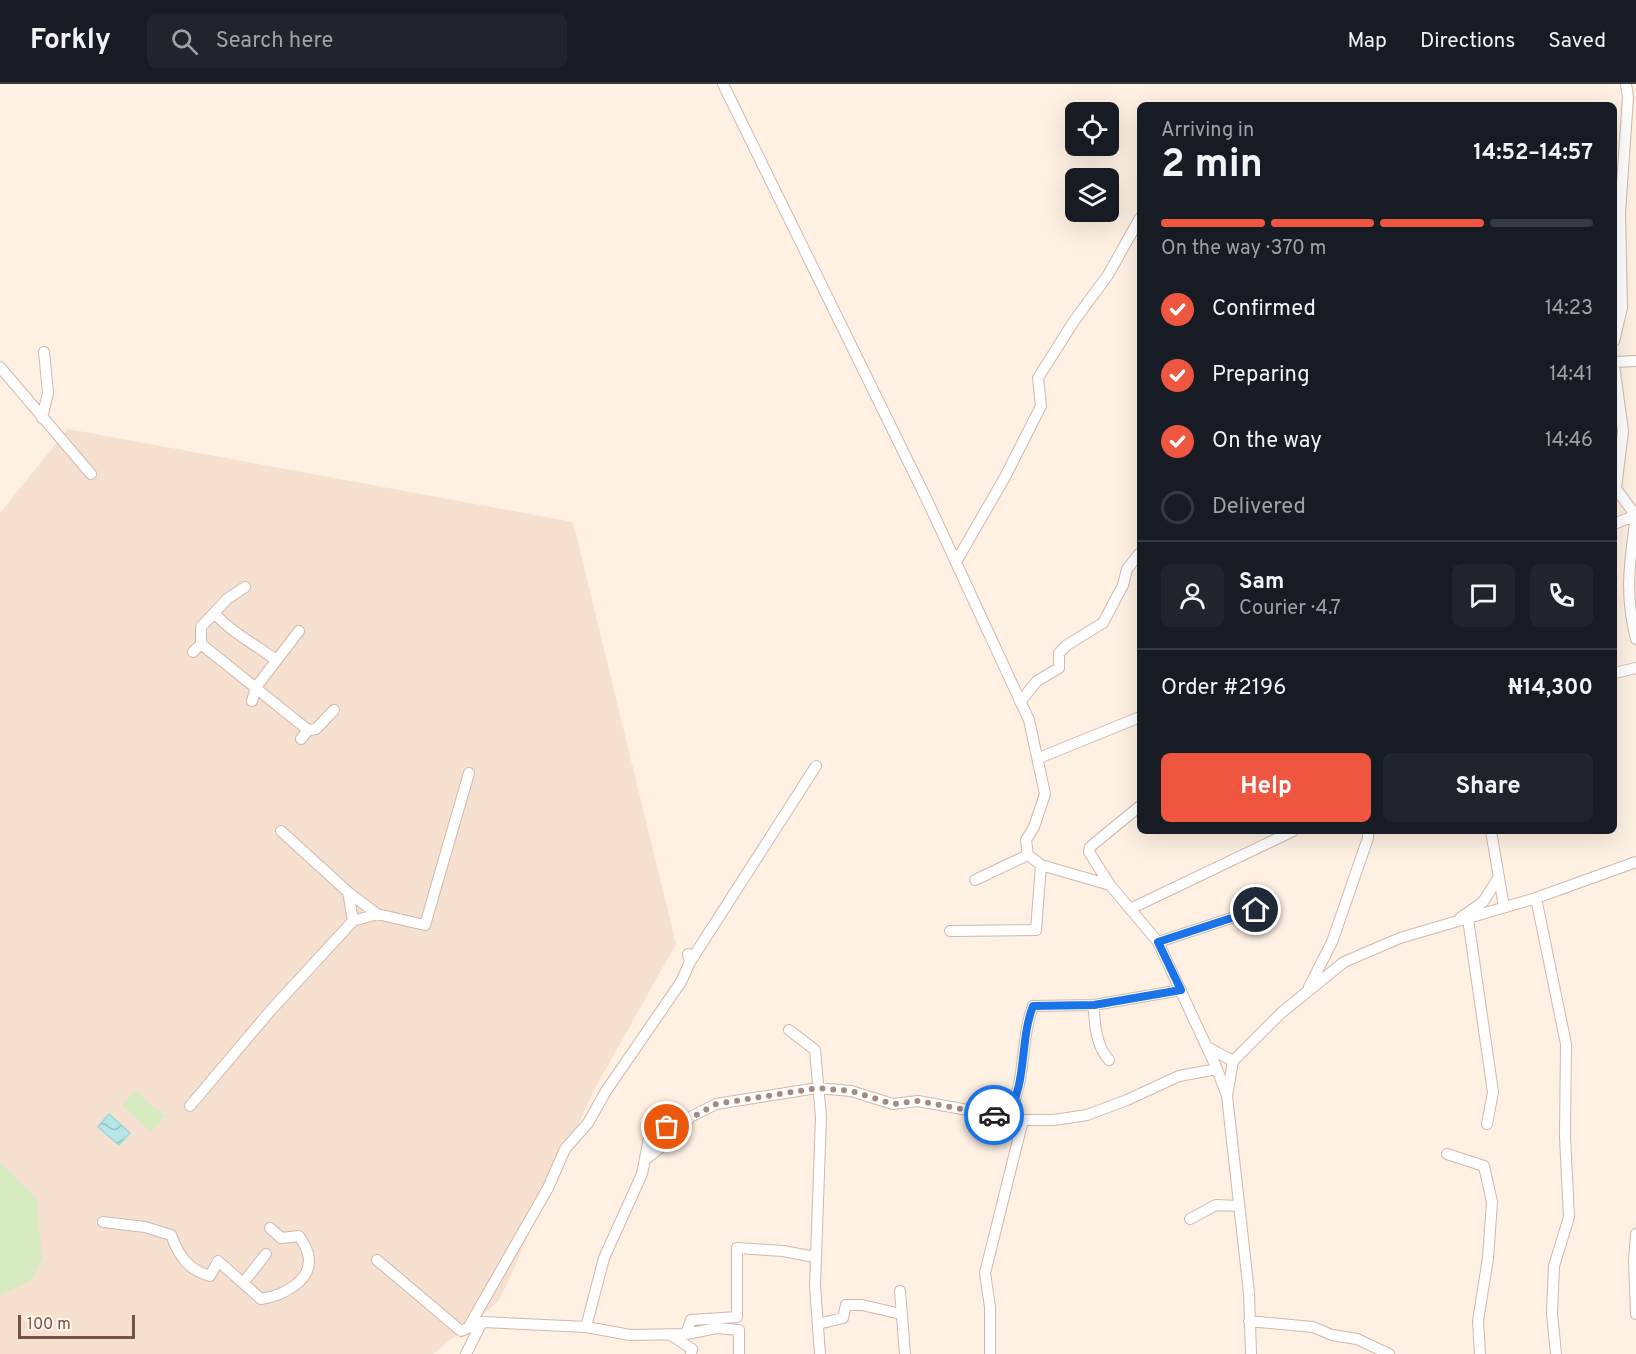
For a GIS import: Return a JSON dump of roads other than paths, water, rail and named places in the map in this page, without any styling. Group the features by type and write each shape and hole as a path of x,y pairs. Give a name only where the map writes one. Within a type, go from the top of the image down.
{"street":[{"path":"723,84 956,562 1029,720 1045,794 1026,840 1028,855 1041,865 1110,885"},
{"path":"1617,328 1622,308 1620,213 1628,97 1626,84"},
{"path":"956,562 1005,477 1041,406 1038,378 1074,321 1108,275 1137,223"},
{"path":"42,418 48,393 44,352"},
{"path":"1617,363 1636,361"},
{"path":"0,367 91,474"},
{"path":"1617,386 1623,431 1617,473"},
{"path":"1617,490 1636,515 1629,567 1628,607 1636,639"},
{"path":"1617,523 1636,515"},
{"path":"1020,702 1038,681 1059,668 1059,653 1067,645 1103,623 1123,585 1127,569 1137,557"},
{"path":"245,587 227,599 201,627 197,648 256,687 308,730"},
{"path":"214,613 228,629 252,641 276,660"},
{"path":"252,701 256,687 299,631"},
{"path":"1617,672 1636,668"},
{"path":"301,739 308,730 316,729 334,710"},
{"path":"1039,758 1137,718"},
{"path":"377,1260 461,1331 468,1328 548,1188 565,1149 588,1123 606,1091 681,982 689,958 816,766"},
{"path":"281,831 348,892 377,914 424,925 468,773"},
{"path":"1137,808 1090,847 1089,852 1110,885 1158,942 1217,1069 1227,1096 1249,1293 1251,1354"},
{"path":"1130,909 1287,834"},
{"path":"1308,990 1332,942 1368,834"},
{"path":"1492,834 1504,907"},
{"path":"975,880 1028,855"},
{"path":"1227,1096 1233,1061 1308,990 1344,962 1400,938 1536,898 1636,862"},
{"path":"950,931 1036,930 1041,865"},
{"path":"1452,923 1483,902 1499,877"},
{"path":"348,892 352,921"},
{"path":"1536,898 1566,1044 1565,1137 1569,1217 1554,1266 1552,1313 1556,1354"},
{"path":"1158,942 1256,910"},
{"path":"190,1106 271,1010 352,921 377,914"},
{"path":"1468,919 1493,1092 1487,1124"},
{"path":"1006,1117 1014,1105 1021,1079 1025,1026 1033,1006 1094,1005 1181,990"},
{"path":"1094,1005 1094,1024 1103,1054 1109,1060"},
{"path":"789,1030 816,1050 820,1117 815,1257 820,1354"},
{"path":"1207,1047 1233,1061"},
{"path":"586,1327 604,1258 642,1174 649,1138 716,1104 818,1088 851,1091 893,1104 918,1101 1023,1120 1054,1120 1087,1115 1127,1101 1179,1076 1217,1069"},
{"path":"990,1354 990,1307 985,1273 1023,1120"},
{"path":"1447,1154 1484,1166 1491,1202 1488,1258 1478,1321 1480,1354"},
{"path":"1190,1219 1216,1205 1239,1206"},
{"path":"103,1222 145,1227 171,1236 178,1253 194,1271 210,1276 218,1262 261,1299 285,1292 297,1284 304,1273 309,1255 300,1236 281,1238 270,1228"},
{"path":"1636,1234 1634,1262 1636,1314"},
{"path":"686,1334 691,1320 737,1317 737,1248 783,1251 815,1257"},
{"path":"243,1283 266,1254"},
{"path":"900,1291 905,1354"},
{"path":"818,1324 843,1318 846,1305 862,1305 902,1314"},
{"path":"466,1354 482,1322 586,1327 630,1335 686,1334 717,1328 739,1330 739,1354"},
{"path":"1249,1322 1313,1327 1332,1335 1358,1339 1389,1354"},
{"path":"671,1335 692,1349 692,1354"}],"water":[{"path":"109,1114 130,1133 119,1145 98,1127"}]}
